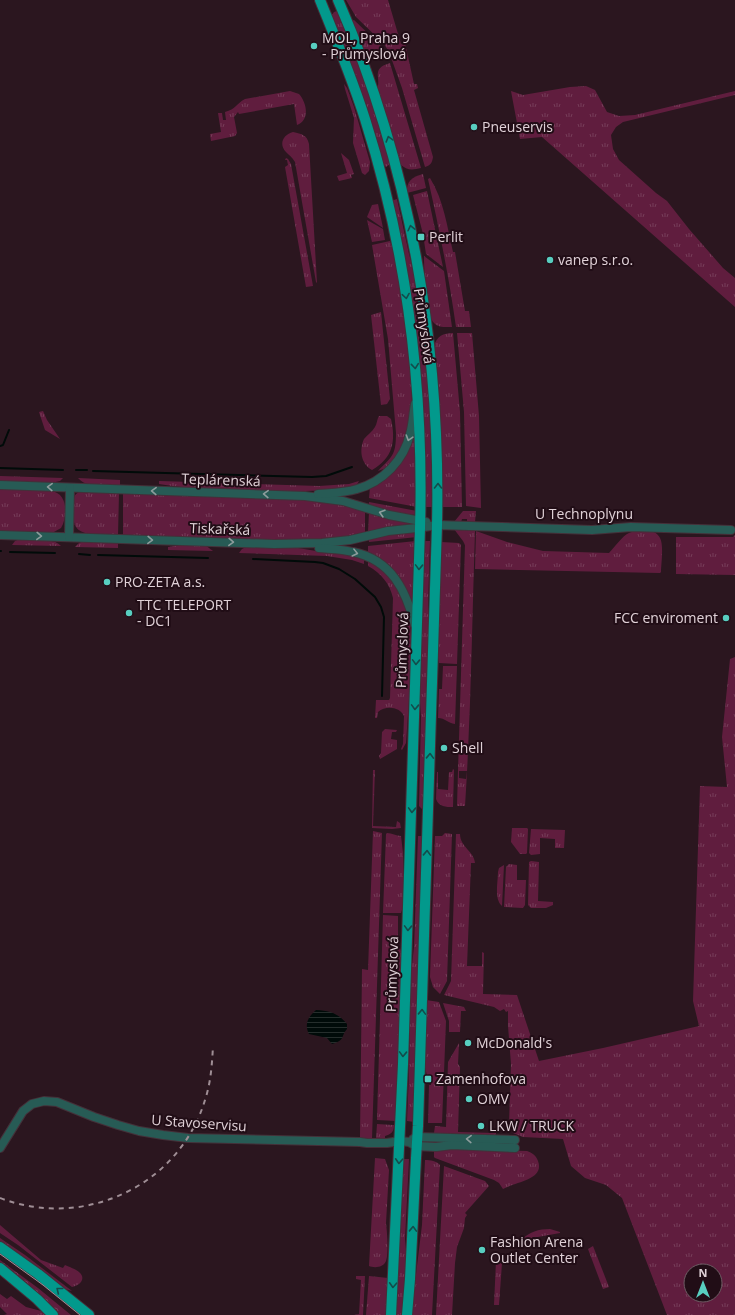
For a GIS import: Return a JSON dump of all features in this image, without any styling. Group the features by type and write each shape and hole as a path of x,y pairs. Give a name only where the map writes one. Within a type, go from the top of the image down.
{"main road":[{"name":"Průmyslová","path":"320,0 340,48 358,99 386,193 406,292 417,385 421,462 417,634 410,1279 407,1315"},
{"name":"Průmyslová","path":"338,0 360,53 382,115 402,189 420,273 429,332 436,406 438,476 437,525 424,970 411,1141 391,1315"},
{"path":"0,1247 43,1277 89,1315"},
{"path":"0,1268 53,1315"}],"street":[{"path":"305,496 359,489 374,482 389,470 402,454 410,435 417,385"},
{"name":"Teplárenská","path":"0,485 305,496 343,502 420,524 437,525"},
{"path":"69,537 70,488"},
{"name":"Tiskařská","path":"0,534 274,544 338,542 420,524"},
{"name":"U Technoplynu","path":"437,525 592,530 631,527 731,530"},
{"path":"274,544 354,552 378,562 394,576 402,588 409,602 417,634"},
{"name":"U Stavoservisu","path":"0,1148 23,1111 32,1104 44,1101 57,1102 94,1117 139,1131 188,1138 379,1143 411,1141"},
{"path":"411,1141 452,1146 515,1144"}],"green space":[{"path":"346,0 388,0 401,44 405,43 414,84 417,84 418,88 414,90 433,157 431,164 425,167 402,88 389,52 384,44 356,17"},
{"path":"337,11 339,12 376,109 390,164 386,167 382,164 331,16"},
{"path":"354,20 379,44 387,54 373,58 366,54 351,21"},
{"path":"390,63 421,168 410,169 405,168 400,164 377,90 378,71 384,65"},
{"path":"344,84 354,107 370,162 369,171 365,175 362,173 353,143 354,118"},
{"path":"586,86 595,90 607,112 619,116 635,115 735,91 735,95 623,122 616,127 611,135 613,149 619,160 667,201 723,268 735,278 735,307 542,137 520,139 511,91 523,95 570,87"},
{"path":"290,91 299,94 304,102 306,111 304,119 301,123 297,125 294,104 239,114 238,112 234,117 237,133 235,136 211,141 210,134 221,132 218,113 222,113 223,120 226,120 225,112 232,109 245,99"},
{"path":"293,132 304,135 309,144 317,283 295,162 282,146 285,137"},
{"path":"341,153 349,160 354,174 351,175 352,178 339,181 337,176 347,173"},
{"path":"286,158 291,164 313,286 306,287 285,167 288,165 287,160 285,160"},
{"path":"423,174 426,188 407,193 410,180"},
{"path":"430,178 439,196 447,223 453,252 455,252 465,311 469,311 471,327 456,327 444,253 428,179"},
{"path":"427,191 443,267 426,254 423,234 413,195"},
{"path":"397,199 409,254 418,285 427,351 434,507 425,507 425,451 391,201"},
{"path":"378,204 383,228 367,217 372,205"},
{"path":"367,220 383,229 385,240 372,242"},
{"path":"390,241 395,253 410,347 412,404 404,443 396,458 386,468 378,471 387,462 394,451 396,433 388,339 372,245"},
{"path":"424,256 444,271 452,327 438,326 431,319 426,292"},
{"path":"381,312 390,399 387,404 381,405 371,315"},
{"path":"453,333 460,412 462,507 441,507 440,427 434,346 441,336"},
{"path":"457,333 472,333 479,416 481,508 466,506 464,412"},
{"path":"43,411 47,420 60,439 45,430 39,412"},
{"path":"379,416 387,416 391,419 393,442 389,454 385,460 372,470 363,460 361,452 362,443 375,427"},
{"path":"415,435 417,507 369,498 370,487 379,482"},
{"path":"0,476 63,478 60,481 51,483 0,482"},
{"path":"78,478 120,480 120,486 92,485 87,484"},
{"path":"159,481 319,486 349,484 359,481 356,486 331,490 291,491 194,488 159,484"},
{"path":"0,489 51,491 57,493 61,496 65,506 65,517 61,528 52,533 0,531"},
{"path":"80,492 119,493 118,535 89,534 79,530 76,527 74,519 74,499 75,495"},
{"path":"123,493 285,498 348,505 365,511 365,533 340,539 288,541 123,535"},
{"path":"369,502 417,511 416,515 396,513 369,506"},
{"path":"463,511 476,511 475,522 467,522 467,519 462,519 461,522 454,522"},
{"path":"369,512 417,524 368,532"},
{"path":"454,529 475,531 470,703 467,772 465,806 457,806 465,545","holes":["459,771 467,771 466,779 459,778"]},
{"path":"476,531 507,542 543,551 609,553 627,534 637,531 651,531 658,535 661,541 661,572 475,569"},
{"path":"415,532 417,537 369,542 369,538"},
{"path":"735,535 735,575 676,574 676,537 733,537"},
{"path":"20,539 53,541 61,546 12,545 15,541"},
{"path":"84,541 118,542 118,548 75,547"},
{"path":"416,541 413,604 405,587 368,553 368,546"},
{"path":"424,541 430,541 428,606 430,638 424,808 422,809 419,806 421,717 419,688"},
{"path":"441,542 459,543 461,545 457,664 439,663 437,652"},
{"path":"182,545 205,545 213,551 168,550 168,547"},
{"path":"246,547 298,548 339,553 364,558 364,564 352,560 327,556 239,553"},
{"path":"368,560 388,574 403,596 410,620 411,638 409,699 406,743 402,750 404,716 402,713 396,709 385,708 378,712 377,718 375,718 376,700 389,700 390,698 393,598 390,588 384,579 368,566"},
{"path":"735,657 735,1315 667,1315 622,1198 606,1185 585,1178 571,1166 563,1139 523,1137 513,1133 509,1124 511,1064 508,1011 506,1012 504,1009 500,1011 494,1007 444,995 451,981 456,834 460,834 462,842 472,855 475,863 471,863 467,966 482,966 482,952 484,953 483,994 517,995 539,1061 699,1026 693,1001 700,786 727,787 722,737 730,659"},
{"path":"443,666 457,666 455,724 438,718 439,689 442,689"},
{"path":"385,729 397,730 396,732 392,732 391,739 397,740 397,749 380,759 379,756 381,753 382,732"},
{"path":"453,769 453,807 445,807 439,804 436,799 437,772 438,789 448,790 449,772 452,772"},
{"path":"373,770 375,770 373,826 396,827 397,821 400,823 401,828 372,828"},
{"path":"512,828 528,829 526,854 520,854 511,842"},
{"path":"531,829 565,830 564,848 555,848 555,839 540,838 540,854 531,855 529,853"},
{"path":"373,831 382,833 372,1138 360,1138 362,969 368,970"},
{"path":"387,833 401,836 405,900 401,913 383,913"},
{"path":"445,833 452,834 447,981 440,994 433,987 430,977 435,836 442,836"},
{"path":"418,836 424,836 415,1122 407,1121 410,983 414,947"},
{"path":"529,862 539,862 538,901 553,902 553,905 546,908 531,908 528,905"},
{"path":"509,864 517,865 517,880 526,880 525,905 523,908 504,907 506,867"},
{"path":"504,865 502,906 497,895 497,885 499,868"},
{"path":"383,915 398,916 398,939 396,940 396,946 400,948 403,957 397,1121 377,1120"},
{"path":"426,1000 439,1002 446,1021 442,1123 428,1123 429,1085 431,1085 431,1077 427,1076 424,1062"},
{"path":"443,1003 464,1007 466,1011 461,1011 460,1032 449,1032 449,1021"},
{"path":"459,1043 458,1064 460,1067 458,1132 496,1133 496,1136 434,1133 435,1126 446,1127 448,1062"},
{"path":"377,1124 394,1125 393,1131 385,1136 385,1139 376,1139"},
{"path":"434,1150 527,1151 536,1157 539,1167 537,1172 528,1180 503,1189 499,1183 494,1180 435,1158"},
{"path":"375,1158 385,1159 389,1170 386,1223 388,1242 387,1258 385,1263 381,1266 373,1267 369,1266"},
{"path":"403,1159 409,1159 405,1239 407,1264 403,1315 395,1315"},
{"path":"425,1160 435,1162 440,1165 432,1315 412,1315 422,1225"},
{"path":"444,1166 485,1181 489,1186 465,1213 467,1215 465,1218 464,1228 457,1247 452,1315 436,1315"},
{"path":"0,1225 41,1260 63,1268 65,1265 78,1271 82,1277 81,1282 72,1287 18,1245 0,1233"},
{"path":"550,1229 560,1233 521,1240 534,1232"},
{"path":"0,1238 72,1291 65,1289 0,1242"},
{"path":"593,1246 609,1287 603,1289 588,1249"},
{"path":"0,1260 71,1315 58,1315 50,1306 0,1264"},
{"path":"496,1261 502,1263 499,1305 494,1305"},
{"path":"356,1276 365,1276 363,1315 354,1315 359,1314 361,1280 356,1279"},
{"path":"369,1276 388,1278 388,1315 366,1315"},
{"path":"0,1294 7,1299 11,1296 26,1307 45,1312 47,1315 4,1315 7,1314 0,1307"}],"shaded area":[{"path":"316,1010 333,1013 347,1024 347,1029 341,1040 332,1044 327,1038 309,1034 307,1024 311,1015"}],"waterway":[{"path":"0,446 3,445 9,430"},
{"path":"93,471 312,477 326,476 352,467"},
{"path":"0,468 63,470"},
{"path":"76,470 87,470"},
{"path":"10,552 55,553"},
{"path":"79,554 90,555"},
{"path":"98,555 208,558"},
{"path":"253,559 323,563 339,569 355,579 375,597 381,607 384,617 382,696"}],"tram line":[{"path":"0,1254 43,1285 80,1315"}],"railway":[{"path":"0,1198 32,1207 64,1208 95,1204 124,1193 151,1177 174,1156 192,1130 205,1100 209,1086 213,1046"}],"place":[{"name":"MOL, Praha 9 - Průmyslová","path":"314,46"},
{"name":"Pneuservis","path":"474,127"},
{"name":"Perlit","path":"421,237"},
{"name":"vanep s.r.o.","path":"550,260"},
{"name":"PRO-ZETA a.s.","path":"107,582"},
{"name":"TTC TELEPORT - DC1","path":"129,613"},
{"name":"FCC enviroment","path":"726,618"},
{"name":"Shell","path":"444,748"},
{"name":"McDonald's","path":"468,1043"},
{"name":"Zamenhofova","path":"428,1079"},
{"name":"OMV","path":"469,1099"},
{"name":"LKW / TRUCK","path":"481,1126"},
{"name":"Fashion Arena Outlet Center","path":"482,1250"}]}
